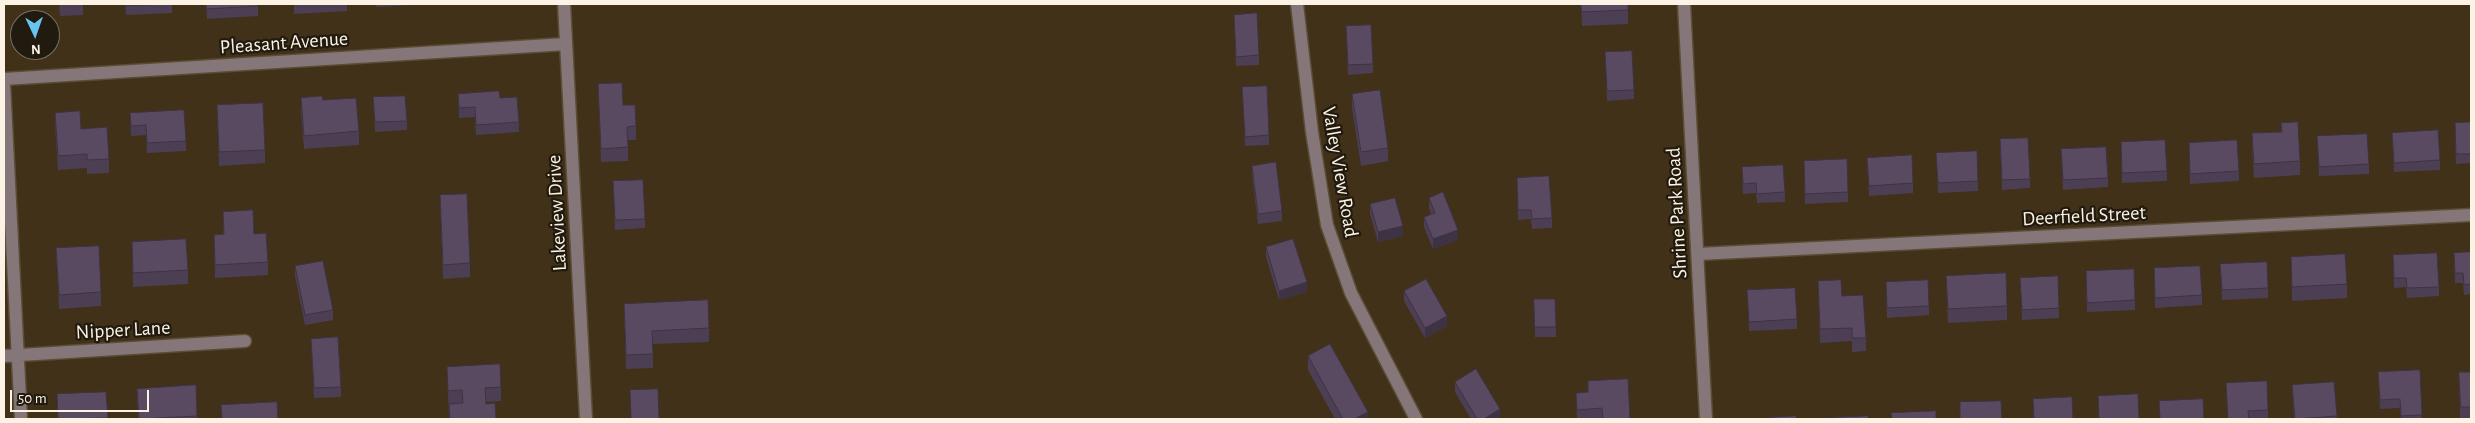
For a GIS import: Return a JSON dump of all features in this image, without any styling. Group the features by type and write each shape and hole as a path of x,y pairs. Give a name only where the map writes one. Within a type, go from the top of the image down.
{"street":[{"name":"Lakeview Drive","path":"564,4 586,419"},
{"name":"Valley View Road","path":"1297,4 1312,132 1327,225 1351,293 1416,419"},
{"name":"Shrine Park Road","path":"1684,4 1706,419"},
{"name":"Pleasant Avenue","path":"4,79 566,44"},
{"path":"4,83 20,419"},
{"name":"Deerfield Street","path":"1698,254 2471,215"},
{"name":"Nipper Lane","path":"4,356 245,341"}],"building":[{"path":"126,4 160,4 126,6"},
{"path":"206,4 258,4 258,6 207,9"},
{"path":"1581,4 1628,4 1628,10 1582,12"},
{"path":"1257,13 1259,55 1236,57 1234,15"},
{"path":"1371,25 1373,64 1348,65 1346,26"},
{"path":"1632,51 1634,90 1607,91 1605,52"},
{"path":"622,83 623,105 635,105 636,126 627,127 628,147 601,149 598,84"},
{"path":"1267,86 1269,135 1245,137 1242,87"},
{"path":"1380,90 1388,148 1361,152 1352,94"},
{"path":"499,91 500,98 517,97 519,122 476,125 475,107 459,108 458,94"},
{"path":"322,96 323,100 356,98 359,131 304,136 301,98"},
{"path":"405,96 407,121 375,122 373,97"},
{"path":"263,103 265,150 219,152 217,105"},
{"path":"184,110 186,141 147,143 146,125 131,126 130,113"},
{"path":"80,111 81,129 107,127 109,159 87,160 87,154 58,156 55,113"},
{"path":"2298,122 2300,161 2254,164 2252,133 2282,132 2281,123"},
{"path":"2471,122 2471,154 2456,154 2455,123"},
{"path":"2438,130 2440,160 2394,163 2392,133"},
{"path":"2367,134 2369,164 2319,167 2317,136"},
{"path":"2028,138 2030,179 2002,180 2000,139"},
{"path":"2165,140 2167,171 2122,173 2121,142"},
{"path":"2237,140 2239,171 2190,174 2189,143"},
{"path":"2106,147 2108,178 2063,180 2061,149"},
{"path":"1977,151 1978,181 1938,183 1936,153"},
{"path":"1912,155 1913,183 1869,186 1867,158"},
{"path":"1847,159 1848,192 1805,194 1804,161"},
{"path":"1276,162 1282,211 1258,214 1252,166"},
{"path":"1783,165 1785,192 1757,194 1756,183 1743,184 1742,167"},
{"path":"1549,176 1552,218 1532,219 1531,210 1518,210 1517,178"},
{"path":"643,180 645,219 615,220 613,181"},
{"path":"1443,192 1458,230 1433,239 1424,217 1435,213 1429,198"},
{"path":"467,194 470,263 443,265 440,195"},
{"path":"1395,198 1403,226 1378,232 1370,204"},
{"path":"253,210 254,234 266,233 268,262 215,265 214,235 224,234 223,212"},
{"path":"186,239 188,270 133,273 132,242"},
{"path":"1293,239 1307,282 1279,291 1266,247"},
{"path":"99,246 101,292 59,295 56,248"},
{"path":"2471,252 2471,284 2464,285 2463,273 2455,273 2454,253"},
{"path":"2437,253 2439,287 2407,288 2406,278 2394,278 2393,255"},
{"path":"2345,254 2347,284 2292,287 2291,257"},
{"path":"323,261 333,310 305,315 295,266"},
{"path":"2267,262 2268,288 2222,290 2220,264"},
{"path":"2200,266 2202,295 2155,298 2154,268"},
{"path":"2134,269 2135,300 2087,303 2086,271"},
{"path":"2006,273 2007,306 1948,309 1946,276"},
{"path":"2058,276 2059,308 2022,310 2020,278"},
{"path":"1426,279 1447,316 1425,328 1404,291"},
{"path":"1841,280 1842,296 1863,295 1866,338 1852,338 1852,328 1820,329 1818,281"},
{"path":"1928,280 1929,306 1887,308 1886,282"},
{"path":"1795,288 1797,319 1749,322 1747,290"},
{"path":"1534,299 1555,299 1556,327 1535,327"},
{"path":"708,300 709,328 652,331 653,354 626,355 624,304"},
{"path":"338,337 341,387 314,388 311,339"},
{"path":"1330,344 1368,412 1354,419 1343,419 1308,356"},
{"path":"500,364 501,387 485,388 486,404 495,403 496,419 450,419 449,404 463,403 462,390 448,391 447,367"},
{"path":"1476,369 1500,409 1484,419 1477,419 1455,382"},
{"path":"2420,370 2422,415 2401,416 2400,399 2380,400 2378,372"},
{"path":"2459,372 2471,372 2471,407 2461,407"},
{"path":"1628,379 1630,419 1603,419 1602,408 1577,410 1576,393 1588,392 1588,381"},
{"path":"2267,381 2268,410 2248,411 2249,419 2228,419 2226,383"},
{"path":"2334,382 2337,416 2295,419 2292,385"},
{"path":"196,385 197,416 139,419 137,389"},
{"path":"658,389 659,419 631,419 630,390"},
{"path":"106,392 108,418 58,419 57,394"},
{"path":"2138,394 2139,419 2099,419 2098,396"},
{"path":"2072,397 2073,419 2034,419 2033,399"},
{"path":"2203,399 2204,419 2160,419 2159,401"},
{"path":"2001,401 2002,419 1960,419 1960,402"},
{"path":"277,402 278,419 222,419 221,405"},
{"path":"1936,411 1936,419 1892,419 1891,413"},
{"path":"1796,416 1796,419 1764,419 1764,418"},
{"path":"1868,416 1868,419 1826,419 1826,418"}]}
